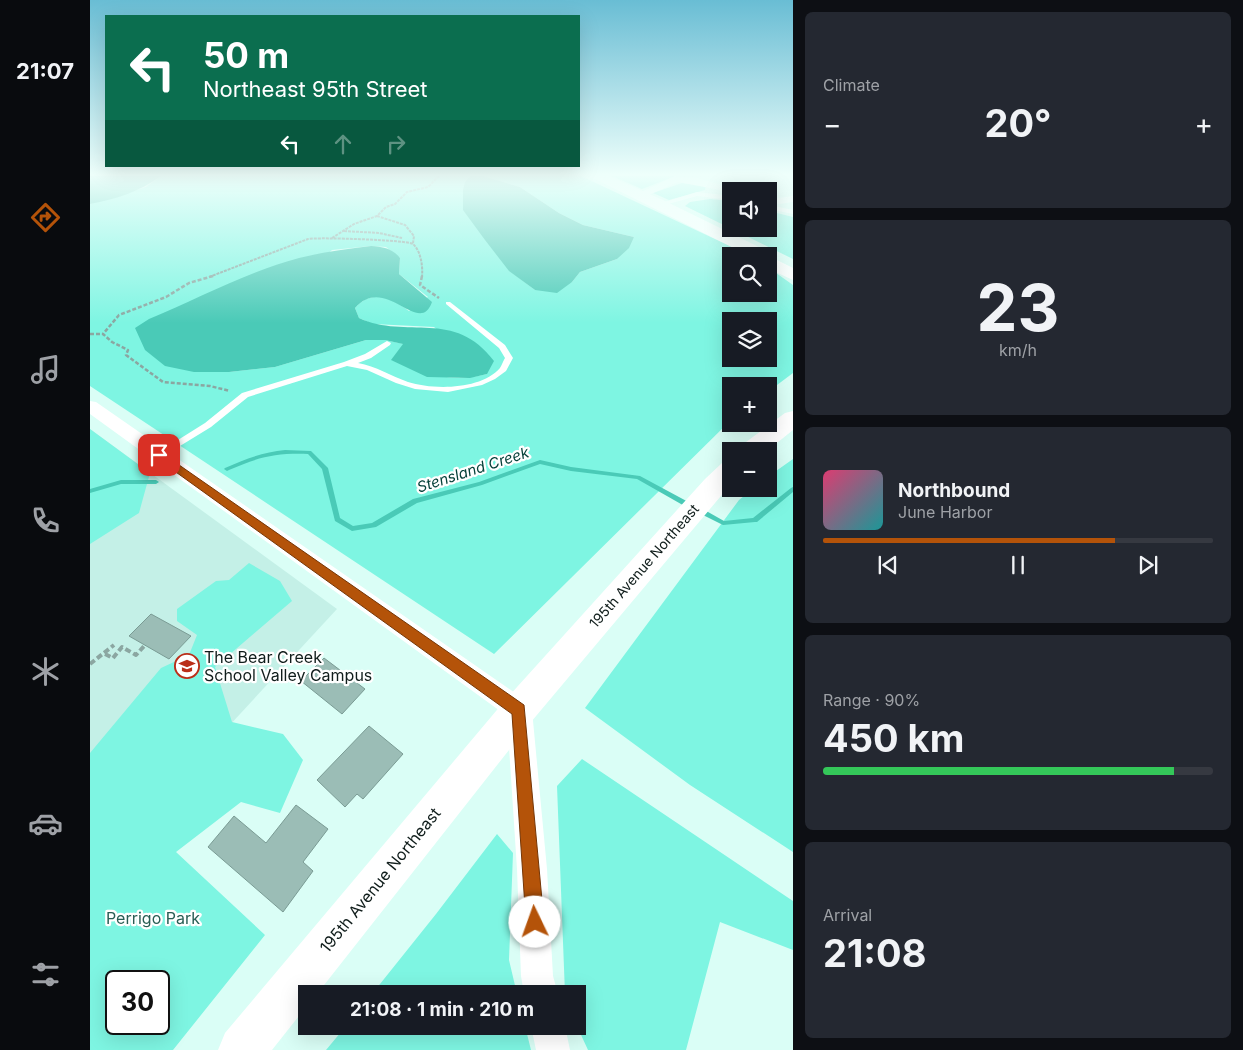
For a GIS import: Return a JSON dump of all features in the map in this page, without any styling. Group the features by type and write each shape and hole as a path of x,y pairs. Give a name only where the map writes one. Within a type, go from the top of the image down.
{"street":[{"path":"701,225 744,247"},
{"path":"777,263 793,270"},
{"path":"777,265 793,275"},
{"path":"90,406 519,710 539,985"},
{"path":"762,442 790,420"},
{"name":"195th Avenue Northeast","path":"242,1050 519,710 722,478"},
{"path":"550,1035 553,1050"}],"lane":[{"path":"348,364 358,364 407,385 436,389 481,384 496,377 506,368 509,358 502,347 448,303"},
{"path":"159,455 208,425 245,395 348,364 368,356 388,343"}],"path":[{"path":"331,239 357,225"},
{"path":"405,225 414,236 413,243"},
{"path":"344,231 379,233 413,243 420,252 423,269 420,285 448,303"},
{"path":"103,334 120,315 166,297 188,283 228,271 242,263 308,239 320,237 364,241 405,240"},
{"path":"90,334 103,334 112,342 128,350 126,355 163,382 210,386 245,395"},
{"path":"90,664 114,645"},
{"path":"104,654 112,658 122,647 136,655 146,645"}],"shaded area":[{"path":"474,225 583,225 634,237 629,248 617,259 580,272 572,282 557,293 535,290 509,271"},
{"path":"371,246 394,252 400,258 399,274 432,302 426,311 419,313 390,300 378,297 367,299 355,308 359,318 395,327 446,330 463,335 479,345 494,361 487,374 470,378 427,377 391,360 403,344 385,340 366,340 275,367 229,372 194,372 165,366 145,350 135,328 149,319 261,270 317,254"},
{"name":"The Bear Creek School Valley Campus","path":"90,429 337,609 142,820 90,772"}],"green space":[{"path":"90,225 475,225 510,271 535,290 572,282 580,272 617,259 634,237 583,225 685,225 732,247 722,247 722,302 777,302 777,274 793,285 793,373 777,385 777,377 722,377 722,429 494,654 90,386","holes":["371,246 386,247 400,258 399,274 428,297 409,311 388,299 381,297 368,298 355,308 359,318 373,324 434,327 487,374 461,378 428,373 392,360 404,344 385,340 366,340 275,367 229,372 194,372 332,250"]},
{"path":"777,225 793,225 793,259 777,251 777,247 769,247 748,237 777,237"},
{"path":"90,429 150,473 139,513 90,544"},
{"path":"793,459 793,852 690,785 585,708 739,500 743,497 777,497 777,470"},
{"name":"Perrigo Park","path":"249,563 280,581 292,601 215,667 232,722 283,734 303,760 280,813 241,802 176,852 265,935 173,1050 90,1050 90,753 161,668 189,655 197,635 177,621 177,609 216,581 229,580"},
{"path":"582,759 793,901 793,950 720,922 686,1050 588,1050 581,1035 586,1035 586,985 565,985 557,786"},
{"path":"497,834 513,853 509,960 515,985 379,985"},
{"path":"338,1035 527,1035 531,1050 326,1050"}],"building":[{"path":"151,614 191,636 169,659 129,636"},
{"path":"324,658 365,689 342,714 301,681"},
{"path":"369,726 403,754 363,799 357,794 345,807 317,780"},
{"path":"296,805 328,829 303,862 313,871 283,912 208,847 234,816 266,843"}],"waterway":[{"name":"Stensland Creek","path":"227,469 267,454 309,452 325,468 337,519 352,529 374,525 415,501 480,484 540,462 571,469 638,477 690,506"},
{"name":"Stensland Creek","path":"90,491 121,482 156,482"},
{"name":"Stensland Creek","path":"699,510 723,523 755,520 793,489"}],"place":[{"name":"The Bear Creek School Valley Campus","path":"187,666"}],"route":[{"path":"159,455 519,710 535,922"}]}
